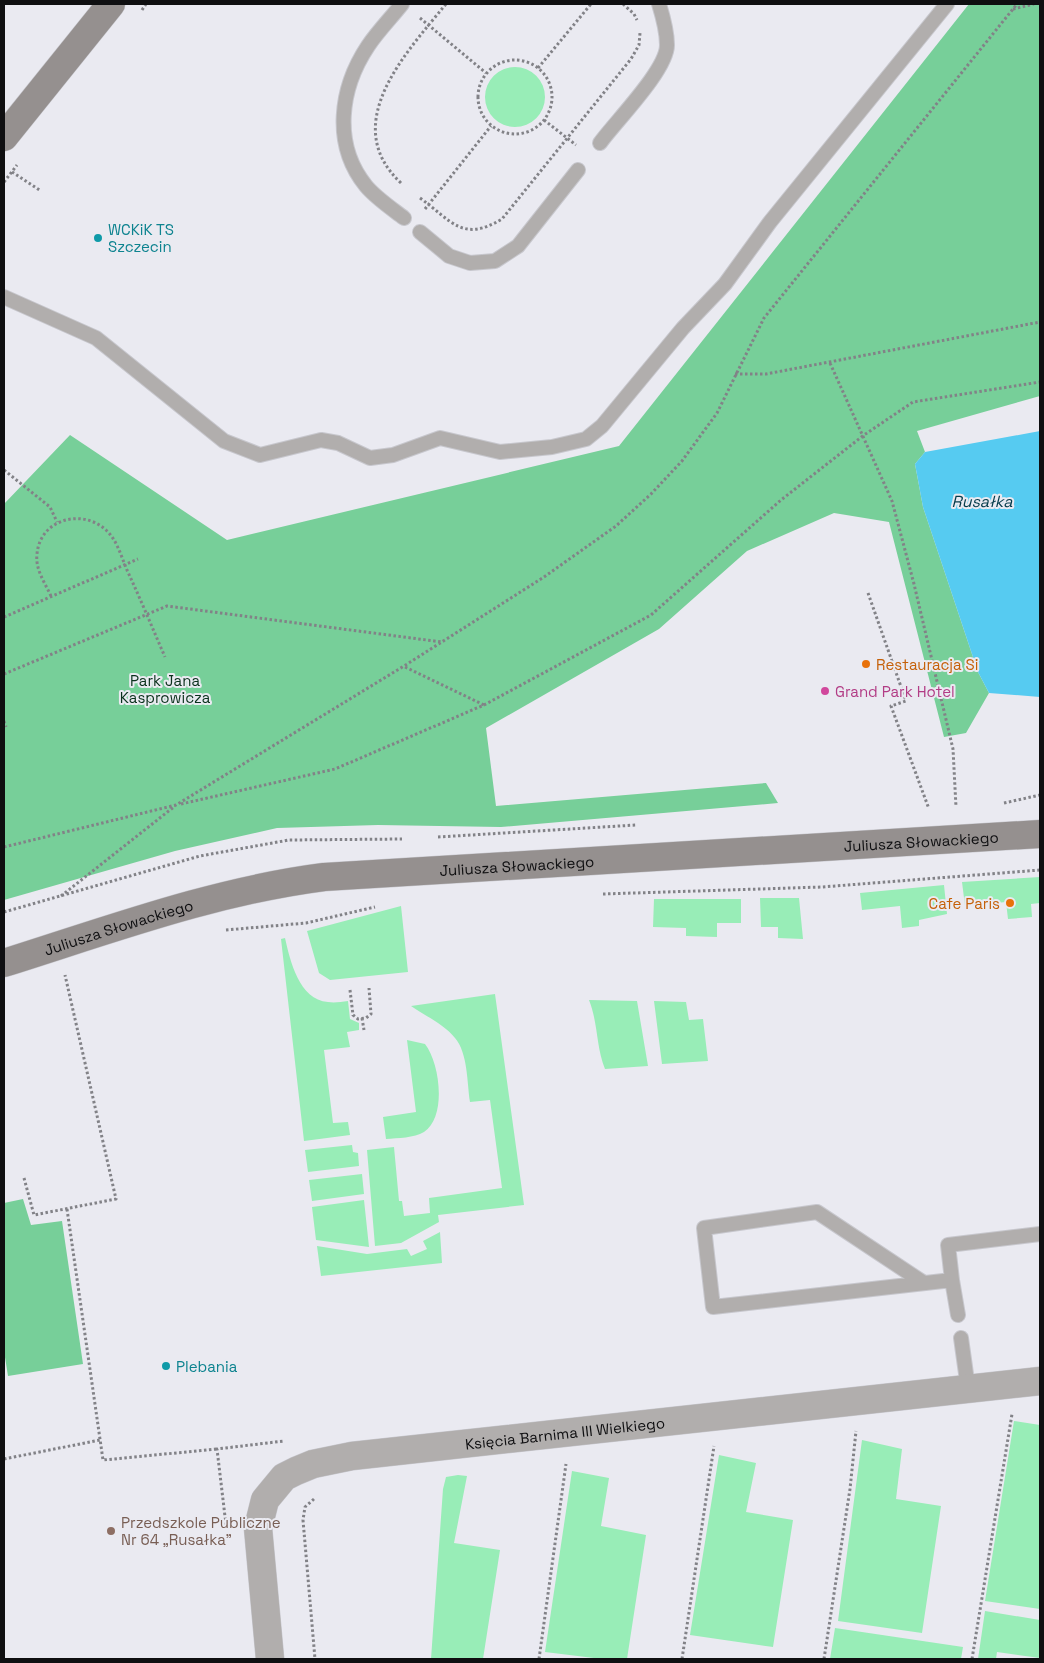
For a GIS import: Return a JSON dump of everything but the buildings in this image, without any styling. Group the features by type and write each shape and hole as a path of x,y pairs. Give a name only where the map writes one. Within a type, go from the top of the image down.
{"street":[{"path":"4,137 111,4"},
{"name":"Juliusza Słowackiego","path":"4,963 210,900 269,886 316,878 353,874 1040,834"},
{"name":"Księcia Barnima III Wielkiego","path":"270,1659 258,1528 265,1500 272,1489 284,1477 296,1470 313,1464 352,1456 1028,1382"}],"lane":[{"path":"402,4 368,46 357,66 345,99 342,129 348,159 366,186 404,218"},
{"path":"600,143 659,70 668,47 664,18 659,4"},
{"path":"4,297 96,338 224,441 260,454 321,440 338,443 370,458 392,455 440,438 500,452 552,448 586,439 602,426 683,328 725,284 776,215 947,4"},
{"path":"420,232 449,256 470,263 495,261 518,246 578,170"},
{"path":"924,1283 817,1212 704,1228 712,1307 952,1280"},
{"path":"958,1315 948,1245 1040,1234"},
{"path":"961,1338 968,1388"}],"path":[{"path":"407,187 400,182 383,160 374,136 378,106 390,76 446,4"},
{"path":"538,68 591,4"},
{"path":"414,193 459,228 473,231 488,228 502,219 631,59 639,44 640,29 634,14 623,4"},
{"path":"61,896 176,805 404,666 544,577 623,520 682,461 717,413 764,318 1017,4"},
{"path":"1013,8 1034,4"},
{"path":"419,18 486,73"},
{"path":"517,60 528,62 538,68 548,80 552,93 550,107 544,120 532,130 518,134 504,133 491,126 483,117 479,107 479,89 486,73 495,65 517,60"},
{"path":"544,120 576,145"},
{"path":"421,214 491,126"},
{"path":"12,172 29,185 41,191"},
{"path":"735,374 766,374 1040,322"},
{"path":"830,363 864,435 892,501 914,584 953,749 956,807"},
{"path":"4,847 335,769 484,705 650,615 782,500 864,435 913,402 1040,382"},
{"path":"4,470 50,507 57,522"},
{"path":"51,596 37,565 37,552 40,540 57,522 69,518 82,518 94,521 112,536 165,656"},
{"path":"4,617 138,559"},
{"path":"868,593 906,701 891,706 928,809"},
{"path":"4,674 167,606 442,642"},
{"path":"404,666 484,705"},
{"path":"4,721 6,727"},
{"path":"601,894 822,887 1040,870"},
{"path":"225,930 306,923 378,906"},
{"path":"56,977 71,972"},
{"path":"24,1178 34,1215 116,1199 64,974"},
{"path":"350,990 353,1015 356,1018 362,1018 368,1017 371,1012 369,988"},
{"path":"362,1018 364,1030"},
{"path":"67,1209 103,1460 217,1449"},
{"path":"972,1659 1028,1382"},
{"path":"824,1659 850,1489 856,1428"},
{"path":"4,1459 100,1440"},
{"path":"682,1659 715,1443"},
{"path":"539,1659 567,1459"},
{"path":"315,1659 303,1520 305,1508 318,1494"}],"green space":[{"name":"Park Jana Kasprowicza","path":"969,4 1040,4 1040,396 917,431 925,452 915,464 923,507 978,672 989,693 966,733 944,737 889,522 834,513 747,551 659,629 486,728 496,806 766,783 778,803 501,827 378,825 277,828 175,851 4,900 4,504 70,435 227,540 619,446"},
{"path":"515,67 531,72 536,76 540,81 545,97 540,113 536,118 531,122 515,127 499,122 494,118 490,113 485,97 490,81 494,76 499,72"},
{"path":"1040,877 1040,903 1031,904 1032,917 1008,919 1006,902 965,906 962,882"},
{"path":"944,885 947,914 919,920 919,926 902,928 900,906 862,910 860,893"},
{"path":"760,898 799,898 803,939 778,938 778,927 761,927"},
{"path":"654,899 741,899 741,923 717,923 717,937 686,936 686,928 653,927"},
{"path":"401,906 408,972 330,980 319,973 307,931"},
{"path":"285,938 293,967 303,987 318,1000 328,1002 348,1001 350,1019 359,1023 359,1030 347,1032 350,1047 324,1050 333,1123 348,1122 350,1135 304,1141 281,939"},
{"path":"495,994 524,1205 438,1215 439,1222 401,1243 375,1246 367,1150 394,1147 399,1201 402,1201 404,1216 430,1213 429,1198 502,1188 490,1100 470,1102 465,1060 459,1044 445,1028 411,1006"},
{"path":"589,1000 637,1001 648,1066 605,1069"},
{"path":"654,1001 686,1002 689,1020 703,1019 708,1061 662,1064"},
{"path":"407,1040 425,1044 430,1053 439,1090 436,1115 431,1125 420,1134 386,1139 383,1117 416,1112"},
{"path":"352,1145 353,1152 358,1153 359,1166 308,1172 305,1150"},
{"path":"362,1174 364,1194 312,1201 309,1180"},
{"path":"23,1199 31,1225 62,1221 83,1364 8,1376 4,1351 4,1203"},
{"path":"364,1200 369,1247 316,1240 312,1207"},
{"path":"440,1232 442,1263 321,1276 317,1246 367,1254 407,1249 411,1256 427,1249 423,1241"},
{"path":"1014,1421 1040,1425 1040,1609 985,1601"},
{"path":"862,1440 902,1449 896,1499 941,1506 922,1633 838,1621"},
{"path":"719,1455 756,1463 746,1512 793,1520 773,1647 690,1635"},
{"path":"572,1471 609,1478 601,1526 646,1535 627,1659 602,1659 545,1652"},
{"path":"467,1476 454,1543 500,1550 483,1659 431,1659 443,1489 446,1477"},
{"path":"985,1611 1040,1620 1040,1658 997,1652 996,1659 978,1659"},
{"path":"835,1628 963,1647 961,1659 830,1659"}],"water":[{"name":"Rusałka","path":"1040,431 1040,697 989,693 978,672 923,507 915,464 925,452"}],"place":[{"name":"WCKiK TS Szczecin","path":"98,238"},
{"name":"Restauracja Si","path":"866,664"},
{"name":"Grand Park Hotel","path":"825,691"},
{"name":"Cafe Paris","path":"1010,903"},
{"name":"Plebania","path":"166,1366"},
{"name":"Przedszkole Publiczne Nr 64 „Rusałka”","path":"111,1531"}]}
